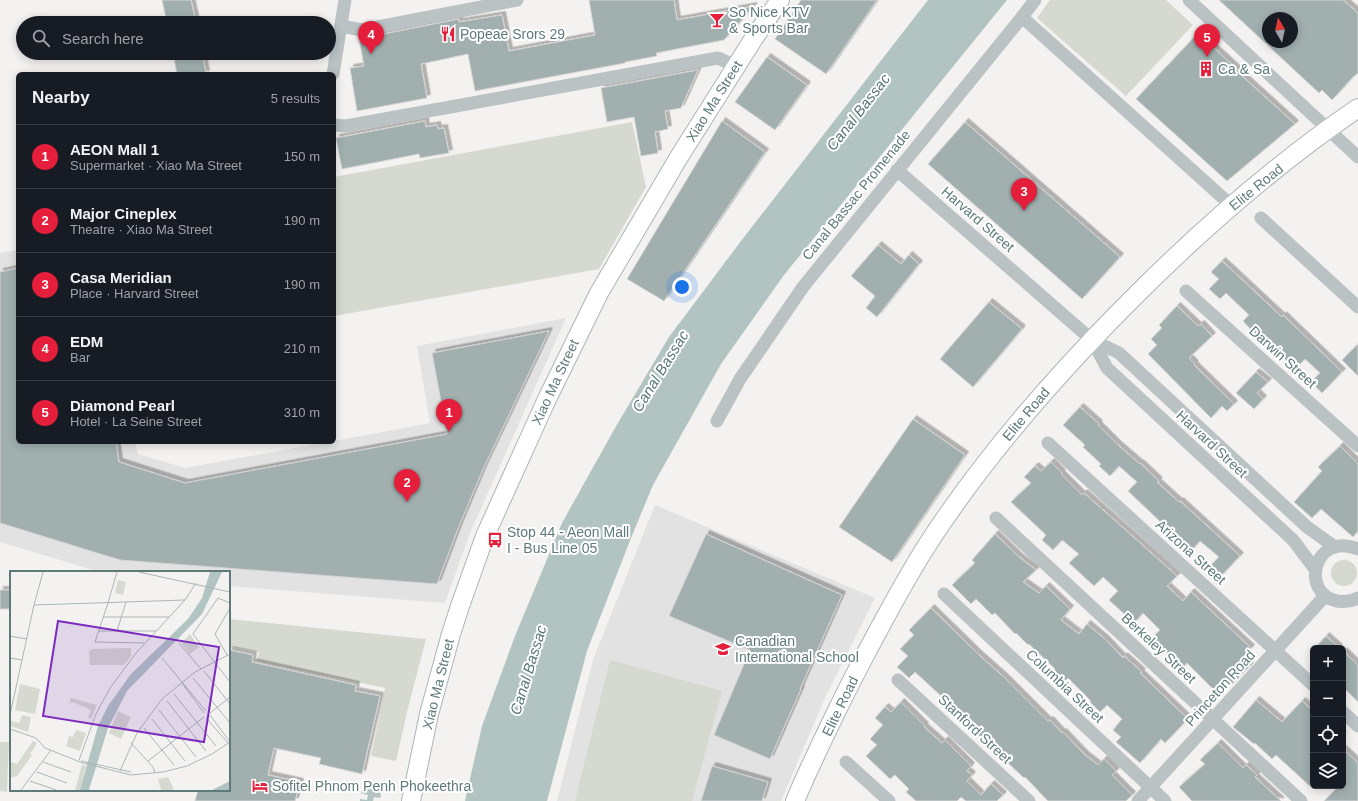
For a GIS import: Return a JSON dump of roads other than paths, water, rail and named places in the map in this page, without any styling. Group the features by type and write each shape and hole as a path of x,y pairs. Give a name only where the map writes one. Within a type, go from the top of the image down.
{"street":[{"path":"336,56 345,0"},
{"path":"341,26 362,30 494,2 517,0"},
{"name":"Xiao Ma Street","path":"411,801 429,714 451,634 485,536 510,478 599,293 679,157 754,38 780,0"},
{"name":"Canal Bassac Promenade","path":"717,421 740,379 803,287 1035,0"},
{"path":"1189,0 1358,156"},
{"path":"1022,17 1232,206"},
{"path":"336,125 346,126 718,58 736,66"},
{"path":"333,72 335,60"},
{"name":"Elite Road","path":"796,801 829,727 891,605 925,550 955,506 988,461 1039,398 1092,340 1190,243 1232,206 1328,129 1358,108"},
{"name":"Harvard Street","path":"897,170 1092,340 1119,353 1307,527 1335,546"},
{"path":"1261,218 1358,307"},
{"name":"Darwin Street","path":"1186,291 1358,446"},
{"name":"Harvard Street","path":"1092,340 1107,368 1293,540 1315,569"},
{"name":"Arizona Street","path":"1048,443 1310,682"},
{"path":"1205,459 1218,445"},
{"name":"Berkeley Street","path":"996,518 1301,801"},
{"path":"1358,550 1349,546 1335,546 1324,553 1315,569 1316,581 1320,590 1325,596 1335,601 1344,602 1358,609"},
{"name":"Columbia Street","path":"944,594 1166,801"},
{"name":"Princeton Road","path":"1138,801 1325,596"},
{"path":"1344,602 1358,598"},
{"name":"Stanford Street","path":"898,680 1029,801"},
{"path":"1346,715 1358,726"},
{"path":"846,762 889,801"}],"water":[{"name":"Canal Bassac","path":"928,0 1007,0 784,275 721,364 653,485 631,538 587,651 547,801 465,801 482,726 515,636 562,523 615,428 669,337 741,241"},
{"path":"371,785 379,789 381,793 380,798 374,797 373,801 360,801 360,799 367,800 368,795 361,793 366,786"}],"place":[{"name":"So Nice KTV & Sports Bar","path":"717,20"},
{"name":"Popeae Srors 29","path":"448,34"},
{"name":"EDM","path":"371,54"},
{"name":"Diamond Pearl","path":"1207,57"},
{"name":"Ca & Sa","path":"1206,69"},
{"name":"Casa Meridian","path":"1024,211"},
{"name":"AEON Mall 1","path":"449,432"},
{"name":"Major Cineplex","path":"407,502"},
{"name":"Stop 44 - Aeon Mall I - Bus Line 05","path":"495,540"},
{"name":"Canadian International School","path":"723,649"},
{"name":"Sofitel Phnom Penh Phokeethra","path":"260,786"}]}
